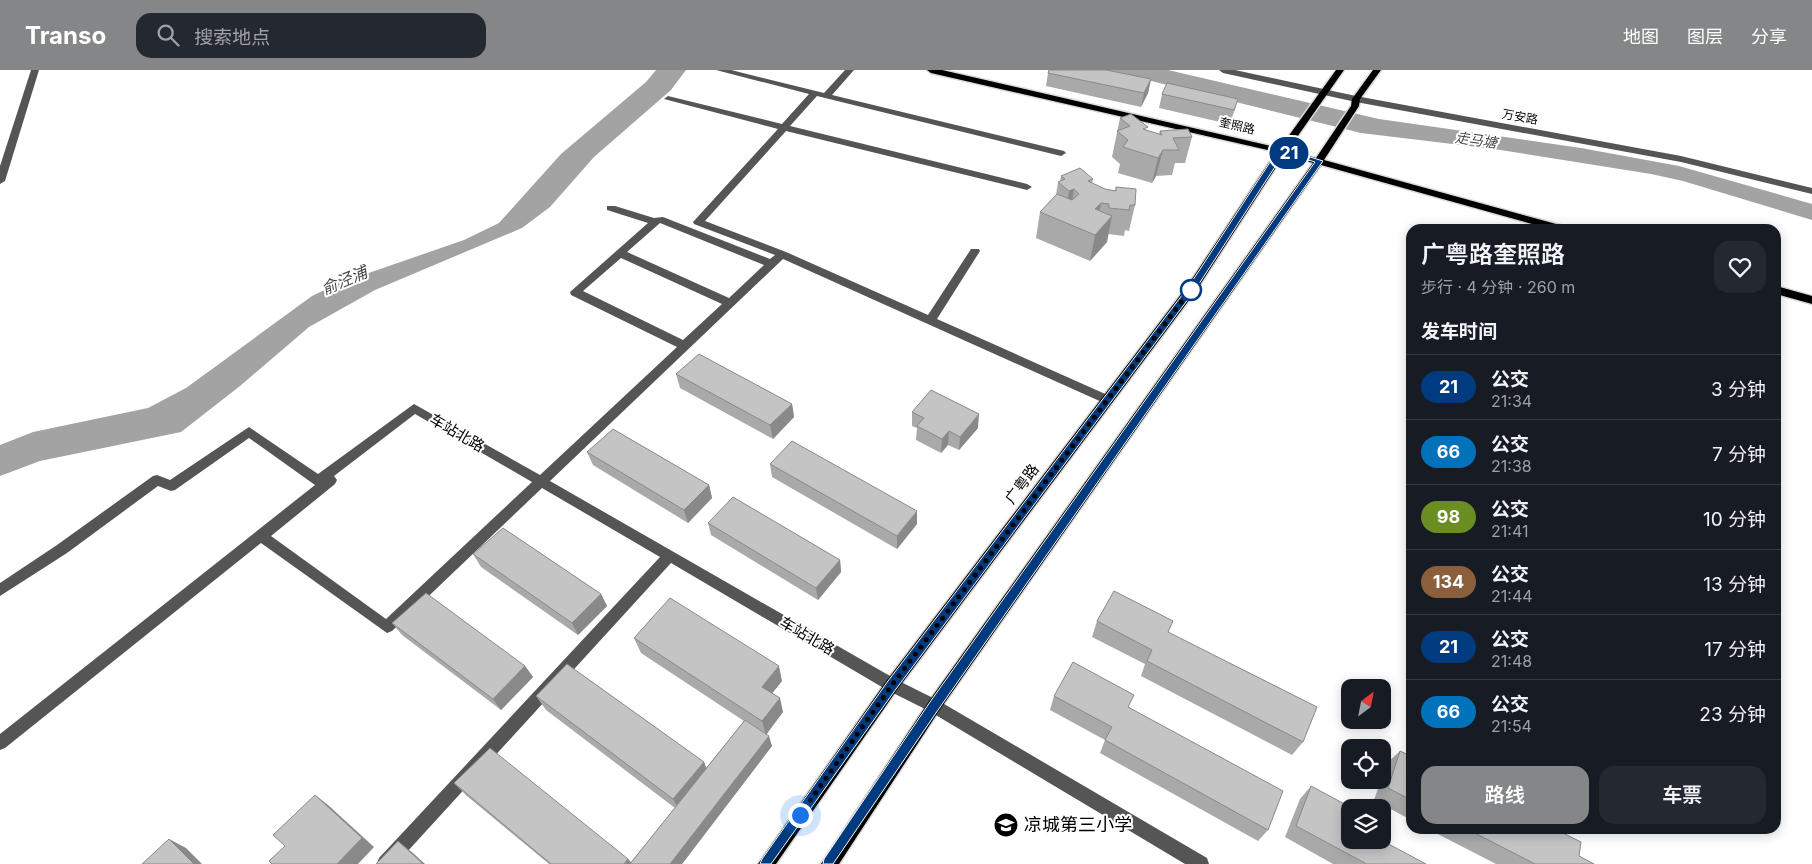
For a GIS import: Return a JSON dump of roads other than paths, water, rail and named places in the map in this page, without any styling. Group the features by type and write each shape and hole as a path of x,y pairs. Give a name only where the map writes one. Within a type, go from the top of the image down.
{"main road":[{"name":"奎照路","path":"931,70 1282,150 1545,224"},
{"path":"1322,96 1340,70"},
{"path":"829,864 934,706 1319,161 1377,70"},
{"name":"广粤路","path":"766,864 892,685 1192,288 1282,150 1322,96"},
{"path":"1781,291 1812,300"}],"street":[{"path":"0,181 35,70"},
{"path":"720,70 1061,153"},
{"path":"826,96 850,70"},
{"name":"万安路","path":"1224,70 1322,96 1681,159 1812,191"},
{"path":"815,93 698,222 782,254 1108,400"},
{"path":"668,99 1027,187"},
{"path":"610,208 656,222"},
{"path":"685,346 575,292 659,219 772,264"},
{"path":"931,320 975,251"},
{"path":"620,253 730,303"},
{"path":"261,536 387,627 782,254"},
{"path":"0,742 261,536 417,409"},
{"path":"0,590 62,549 157,480 171,486 249,432 318,481 417,409"},
{"name":"车站北路","path":"417,409 892,685 934,706 1200,864"},
{"path":"385,864 669,556"}],"water":[{"path":"656,70 686,70 671,90 594,157 550,207 522,228 375,290 309,327 240,386 181,432 40,461 0,476 0,445 33,432 148,408 186,388 312,296 337,284 464,240 499,223 561,154 646,82"},
{"name":"走马塘","path":"1107,70 1168,70 1379,119 1581,148 1679,166 1812,204 1812,220 1683,181 1651,174 1494,149 1361,133"}],"place":[{"name":"凉城第三小学","path":"1006,825"}],"water label":[{"name":"俞泾浦","path":"344,280"}]}
